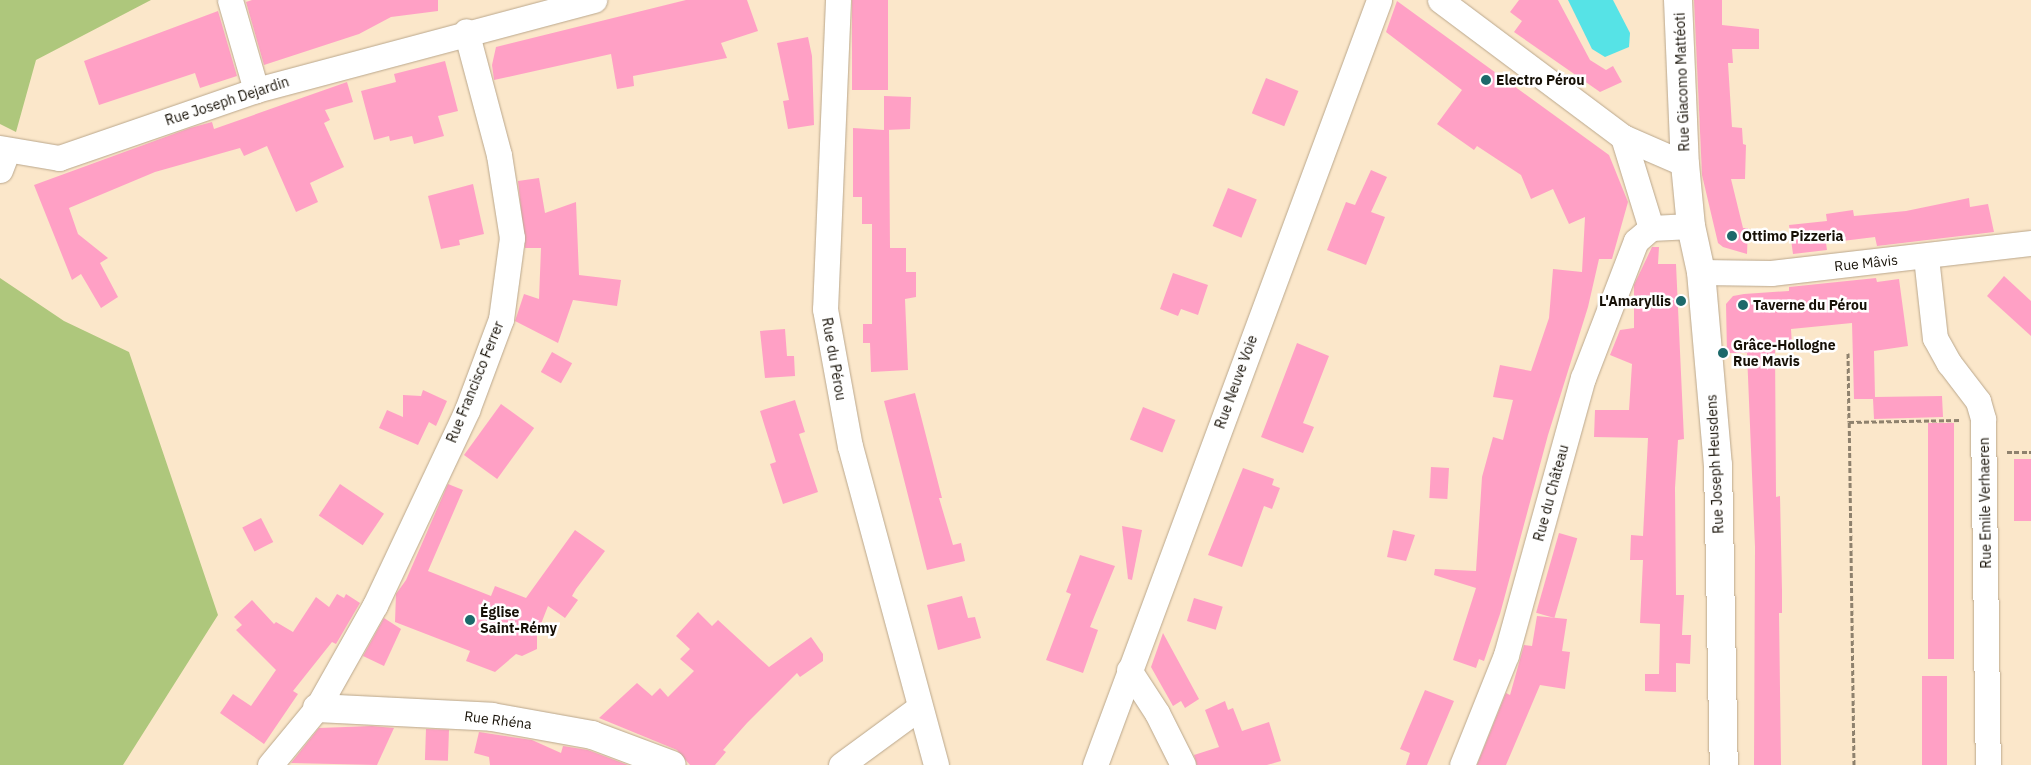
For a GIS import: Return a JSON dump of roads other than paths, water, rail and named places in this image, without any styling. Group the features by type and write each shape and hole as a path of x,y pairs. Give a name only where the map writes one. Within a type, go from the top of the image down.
{"street":[{"path":"230,0 256,90"},
{"name":"Rue Joseph Dejardin","path":"2,157 59,158 256,90 466,31 594,0"},
{"name":"Rue du Pérou","path":"838,0 825,309 850,446 919,708 936,765"},
{"name":"Rue Neuve Voie","path":"1095,765 1379,0"},
{"path":"1440,0 1623,137 1685,164"},
{"name":"Rue Giacomo Mattéoti","path":"1678,0 1685,164"},
{"name":"Rue Francisco Ferrer","path":"270,765 318,708 375,605 467,410 501,319 512,238 499,154 466,31"},
{"path":"1623,137 1651,228 1692,226"},
{"name":"Rue Joseph Heusdens","path":"1685,164 1692,226 1701,272 1718,465 1724,765"},
{"name":"Rue du Château","path":"1462,765 1506,656 1583,378 1636,241 1651,228"},
{"name":"Rue Mâvis","path":"1701,272 1771,273 1926,257 2031,243"},
{"name":"Rue Emile Verhaeren","path":"1926,257 1935,338 1949,363 1978,401 1983,419 1988,765"},
{"path":"1129,670 1157,713 1183,765"},
{"name":"Rue Rhéna","path":"318,708 492,717 592,735 672,765"},
{"path":"840,765 919,708"}],"water":[{"path":"1568,0 1613,0 1630,33 1629,47 1605,57 1592,49"}],"place":[{"name":"Electro Pérou","path":"1486,80"},
{"name":"Ottimo Pizzeria","path":"1732,236"},
{"name":"L'Amaryllis","path":"1681,301"},
{"name":"Taverne du Pérou","path":"1743,305"},
{"name":"Grâce-Hollogne Rue Mavis","path":"1723,353"},
{"name":"Église Saint-Rémy","path":"470,620"}]}
